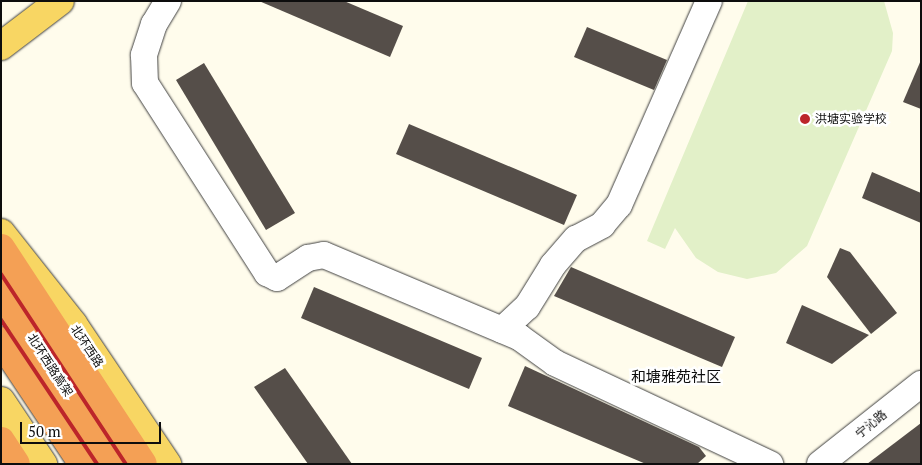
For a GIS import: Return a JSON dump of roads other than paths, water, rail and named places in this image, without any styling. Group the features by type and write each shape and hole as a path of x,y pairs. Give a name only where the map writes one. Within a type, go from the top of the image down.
{"highway":[{"path":"1,248 143,464"},
{"name":"北环西路高架","path":"1,291 115,464"},
{"path":"1,341 83,464"},
{"path":"1,441 16,464"}],"main road":[{"path":"1,46 60,1"},
{"name":"北环西路","path":"1,233 73,324 167,464"},
{"path":"1,401 43,464"}],"street":[{"path":"168,1 154,24 144,55 145,83 267,272 277,278 308,258 324,255 519,337 555,363 770,464"},
{"path":"502,330 527,307 553,265 576,239 602,225 619,205 709,1"},
{"name":"宁沁路","path":"820,464 921,384"}],"railway":[{"path":"1,274 126,464"},
{"path":"1,320 97,464"}],"place":[{"name":"洪塘实验学校","path":"805,119"}],"district":[{"name":"和塘雅苑社区","path":"676,377"}]}
